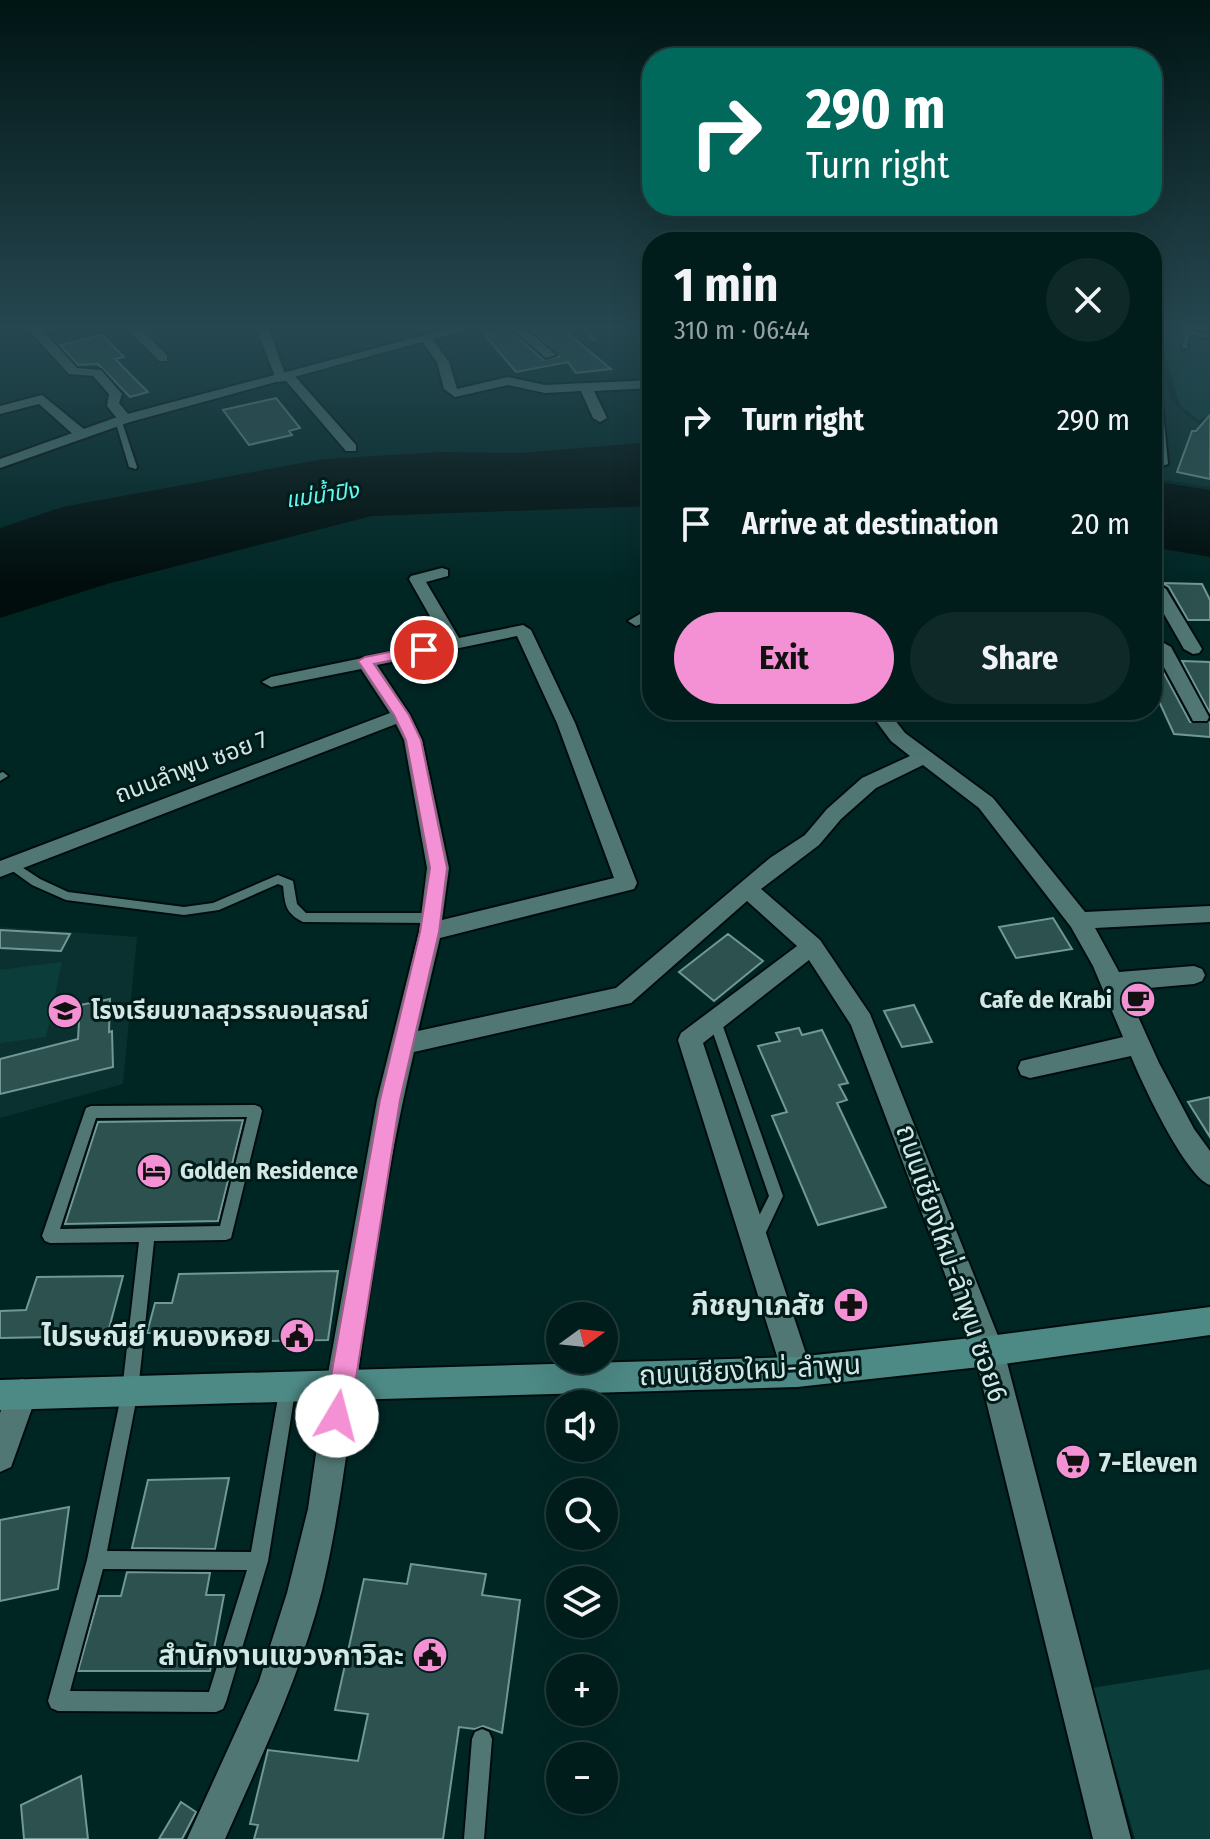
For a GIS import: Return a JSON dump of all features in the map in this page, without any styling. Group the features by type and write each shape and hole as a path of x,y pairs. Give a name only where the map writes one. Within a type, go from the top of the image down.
{"main road":[{"name":"ถนนเชียงใหม่-ลำพูน","path":"11,1395 797,1372 989,1351 1210,1321"}],"street":[{"path":"57,413 80,433"},
{"path":"117,413 121,420"},
{"path":"0,464 80,433 149,413"},
{"path":"318,413 351,448"},
{"path":"598,413 600,418"},
{"path":"442,573 417,579 454,644"},
{"path":"1162,594 1202,649"},
{"path":"636,621 642,618"},
{"path":"271,682 523,630 566,723 626,883 431,925"},
{"path":"1162,647 1202,649"},
{"path":"1162,655 1200,717"},
{"path":"206,1839 275,1685 304,1593 324,1509 341,1385 390,1100 431,925 438,868 413,740 401,715 365,661"},
{"name":"ถนนลำพูน ซอย 7","path":"6,867 401,715"},
{"path":"885,720 898,737 986,803 1079,921 1112,982 1138,1044 1185,1137 1210,1173"},
{"path":"404,1044 623,996 747,889 812,840 834,814 869,783 924,757"},
{"name":"ถนนเชียงใหม่-ลำพูน ซอย6","path":"747,889 812,946 862,1021 989,1351 1112,1839"},
{"path":"1079,921 1210,914"},
{"path":"797,1372 690,1040 812,946"},
{"path":"1112,982 1194,975"},
{"path":"1030,1068 1138,1044"},
{"path":"0,1456 11,1395"}],"lane":[{"path":"121,420 133,467"},
{"path":"1162,443 1162,464"},
{"path":"6,867 66,896 125,906 201,911 278,879 289,884 291,906 303,917 431,925"},
{"path":"715,1021 776,1196 755,1241"},
{"path":"255,1111 226,1233 147,1234 50,1236 91,1112 255,1111"},
{"path":"147,1234 130,1391 96,1560 58,1701 216,1702 259,1561 288,1386"},
{"path":"96,1560 259,1561"},
{"path":"474,1839 482,1739"}],"shaded area":[{"path":"1162,413 1185,413 1203,428 1210,429 1210,487 1162,480"},
{"path":"1190,413 1210,413 1210,416 1199,420"},
{"name":"โรงเรียนขาลสุวรรณอนุสรณ์","path":"0,927 137,937 123,1084 0,1118"},
{"path":"62,962 46,1037 0,1043 0,970"},
{"path":"1210,1669 1210,1839 1135,1839 1092,1688"}],"water":[{"name":"แม่น้ำปิง","path":"642,443 642,506 372,516 107,584 0,618 0,528 62,507 324,459 440,452 520,453"},
{"path":"1162,483 1210,490 1210,557 1162,549"}],"building":[{"path":"225,413 288,413 300,428 289,431 292,435 249,445"},
{"path":"1210,415 1210,479 1177,472 1192,431 1196,431"},
{"path":"1162,583 1202,584 1210,600 1210,620 1188,620 1169,587"},
{"path":"1182,661 1210,662 1210,713"},
{"path":"1162,670 1190,722 1210,722 1210,737 1174,734 1162,708"},
{"path":"1053,918 1072,949 1016,958 999,927"},
{"path":"0,930 70,934 61,951 0,948"},
{"path":"728,934 763,961 714,1001 679,972"},
{"path":"110,999 109,1032 112,1031 113,1067 0,1094 0,1059 78,1039 80,1005"},
{"path":"914,1005 932,1042 902,1047 884,1011"},
{"path":"799,1028 802,1035 822,1030 848,1083 839,1085 847,1100 837,1103 886,1207 818,1225 772,1116 787,1112 758,1046 780,1041 776,1033"},
{"path":"1210,1097 1210,1137 1188,1102"},
{"name":"Golden Residence","path":"243,1120 218,1221 65,1224 98,1122"},
{"path":"338,1271 328,1340 162,1343 165,1333 147,1333 155,1303 172,1303 179,1274"},
{"path":"123,1276 107,1336 0,1338 0,1311 26,1310 37,1277"},
{"path":"229,1478 215,1549 132,1548 148,1480"},
{"path":"69,1507 58,1589 0,1601 0,1520"},
{"path":"411,1564 486,1574 482,1595 520,1600 502,1733 483,1726 475,1729 459,1727 443,1839 254,1839 258,1825 250,1824 268,1750 358,1761 368,1714 335,1710 364,1579 407,1584"},
{"path":"127,1572 210,1573 206,1595 224,1595 210,1671 78,1671 99,1596 121,1596"},
{"path":"81,1776 88,1839 24,1839 21,1805"},
{"path":"181,1802 196,1812 182,1839 159,1839"}],"place":[{"name":"Cafe de Krabi","path":"1138,1000"},
{"name":"โรงเรียนขาลสุวรรณอนุสรณ์","path":"65,1011"},
{"name":"Golden Residence","path":"154,1171"},
{"name":"ภีชญาเภสัช","path":"851,1305"},
{"name":"ไปรษณีย์ หนองหอย","path":"297,1336"},
{"name":"7-Eleven","path":"1073,1462"},
{"name":"สำนักงานแขวงกาวิละ","path":"430,1655"}],"route":[{"path":"337,1416 390,1100 430,932 438,868 413,740 401,715 365,661 424,650"}]}
